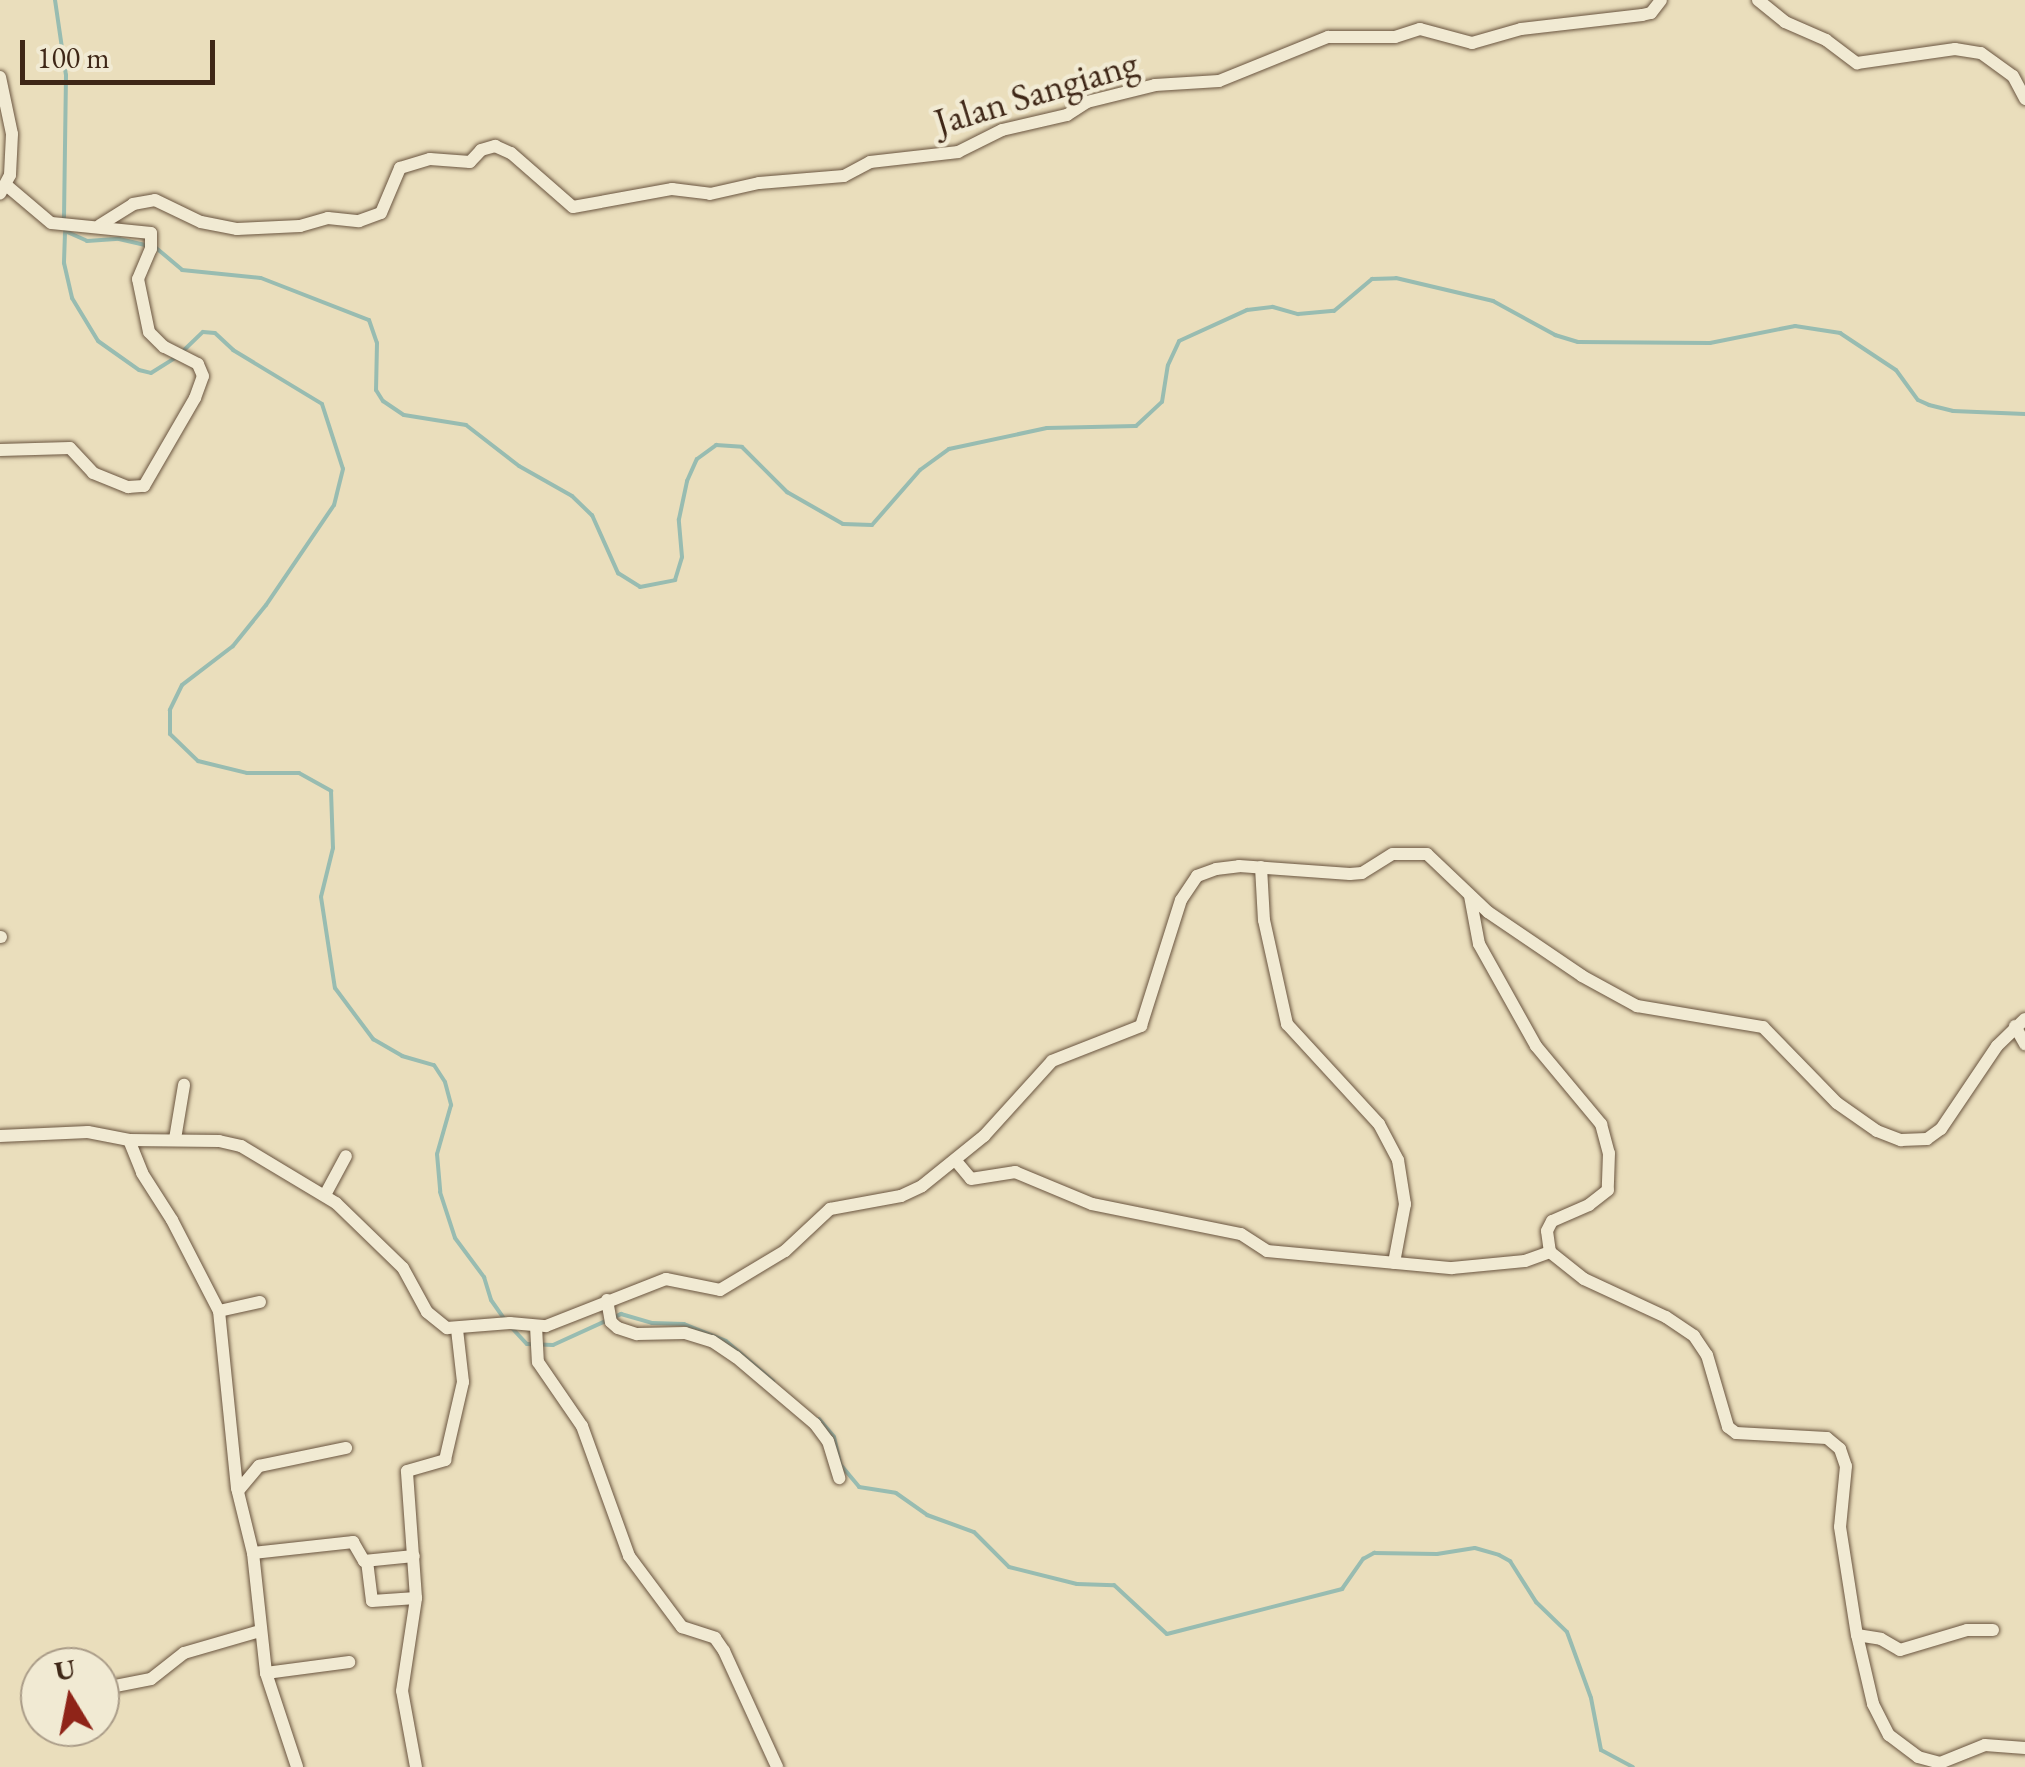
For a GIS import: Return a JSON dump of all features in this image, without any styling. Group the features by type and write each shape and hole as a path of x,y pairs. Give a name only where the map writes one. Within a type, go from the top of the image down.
{"street":[{"name":"Jalan Sangiang","path":"100,225 133,204 150,200 201,222 238,229 300,226 328,218 359,221 380,213 400,168 430,160 470,162 481,150 495,146 511,153 573,207 672,188 710,194 759,182 844,176 870,162 958,152 1002,130 1067,115 1086,102 1155,85 1219,82 1328,37 1395,37 1420,29 1472,43 1533,27 1642,16 1651,13 1661,0"},
{"path":"1758,0 1784,22 1826,40 1856,63 1956,49 1982,53 2013,76 2025,99"},
{"path":"0,77 12,134 3,190 51,223 100,225 152,243 138,278 149,332 164,347 198,364 202,376 148,484 128,487 93,472 75,451 65,446 44,452 0,450"},
{"path":"0,1136 88,1132 129,1140 175,1139 241,1146 325,1195 404,1268 427,1312 448,1328 510,1322 536,1331 609,1311 666,1279 720,1290 784,1252 830,1209 912,1193 956,1161 1052,1061 1140,1026 1182,900 1197,876 1216,868 1362,873 1393,854 1415,851 1440,863 1470,896 1582,976 1637,1006 1763,1028 1837,1104 1877,1131 1900,1140 1927,1139 1942,1129 1964,1092 2020,1022"},
{"path":"1261,867 1264,920 1287,1024 1379,1124 1398,1160 1404,1204 1394,1263"},
{"path":"1470,896 1478,944 1536,1046 1600,1124 1609,1153 1608,1190 1589,1205 1552,1221 1547,1231 1550,1252 1584,1280 1666,1317 1694,1336 1707,1355 1728,1427 1736,1434 1827,1438 1840,1449 1846,1466 1840,1527 1856,1635 1873,1704 1889,1735 1903,1748 1940,1763 1985,1746 2025,1748"},
{"path":"2020,1022 2025,1044"},
{"path":"175,1139 184,1086"},
{"path":"129,1140 142,1173 172,1220 218,1311 238,1492 252,1553 266,1673 297,1767"},
{"path":"325,1195 346,1156"},
{"path":"956,1161 971,1179 1015,1172 1092,1204 1240,1234 1266,1251 1334,1254 1452,1268 1525,1260 1550,1252"},
{"path":"218,1311 260,1302"},
{"path":"609,1311 637,1334 686,1332 712,1341 736,1356 815,1424 828,1441 839,1478"},
{"path":"416,1767 402,1691 416,1598 408,1468 445,1460 463,1382 456,1329"},
{"path":"536,1331 538,1362 582,1426 630,1556 682,1626 715,1638 724,1650 777,1767"},
{"path":"238,1492 259,1466 346,1448"},
{"path":"252,1553 353,1542 367,1561 372,1601 416,1598"},
{"path":"367,1561 414,1556"},
{"path":"1856,1635 1882,1639 1900,1650 1967,1630 1993,1630"},
{"path":"120,1685 151,1679 184,1653 260,1631"},
{"path":"266,1673 348,1662"}],"waterway":[{"path":"55,0 66,75 64,222"},
{"path":"65,231 87,241 119,239 146,245"},
{"path":"65,233 64,263 72,298 98,341 139,370 151,373 175,358"},
{"path":"155,247 182,270 261,278 369,320 377,343 376,390 383,401 404,415 466,425 519,466 572,496 592,515 618,573 640,587 675,580 682,557 679,519 687,481 697,459 716,445 742,447 787,492 843,524 872,525 920,470 949,449 1047,428 1136,426 1162,402 1168,365 1179,341 1247,310 1273,307 1298,314 1334,311 1372,279 1396,278 1493,301 1555,335 1578,342 1710,343 1795,326 1840,333 1896,370 1918,400 1929,405 1953,411 2025,414"},
{"path":"182,352 203,332 215,333 233,350 322,404 343,469 334,505 266,605 233,646 182,685 170,710 170,734 198,761 247,773 299,773 331,791 333,848 321,897 335,988 373,1039 402,1056 434,1065 445,1082 451,1105 437,1154 440,1192 455,1238 484,1277 491,1300 505,1320"},
{"path":"511,1327 527,1344 553,1345 621,1314 652,1323 684,1324 726,1341 773,1381"},
{"path":"819,1419 834,1437 840,1464 859,1487 896,1493 927,1515 974,1532 1009,1567 1077,1584 1114,1585 1167,1634 1342,1589 1363,1559 1374,1553 1437,1554 1475,1548 1499,1555 1510,1561 1536,1602 1567,1632 1591,1698 1601,1750 1633,1767"}]}
